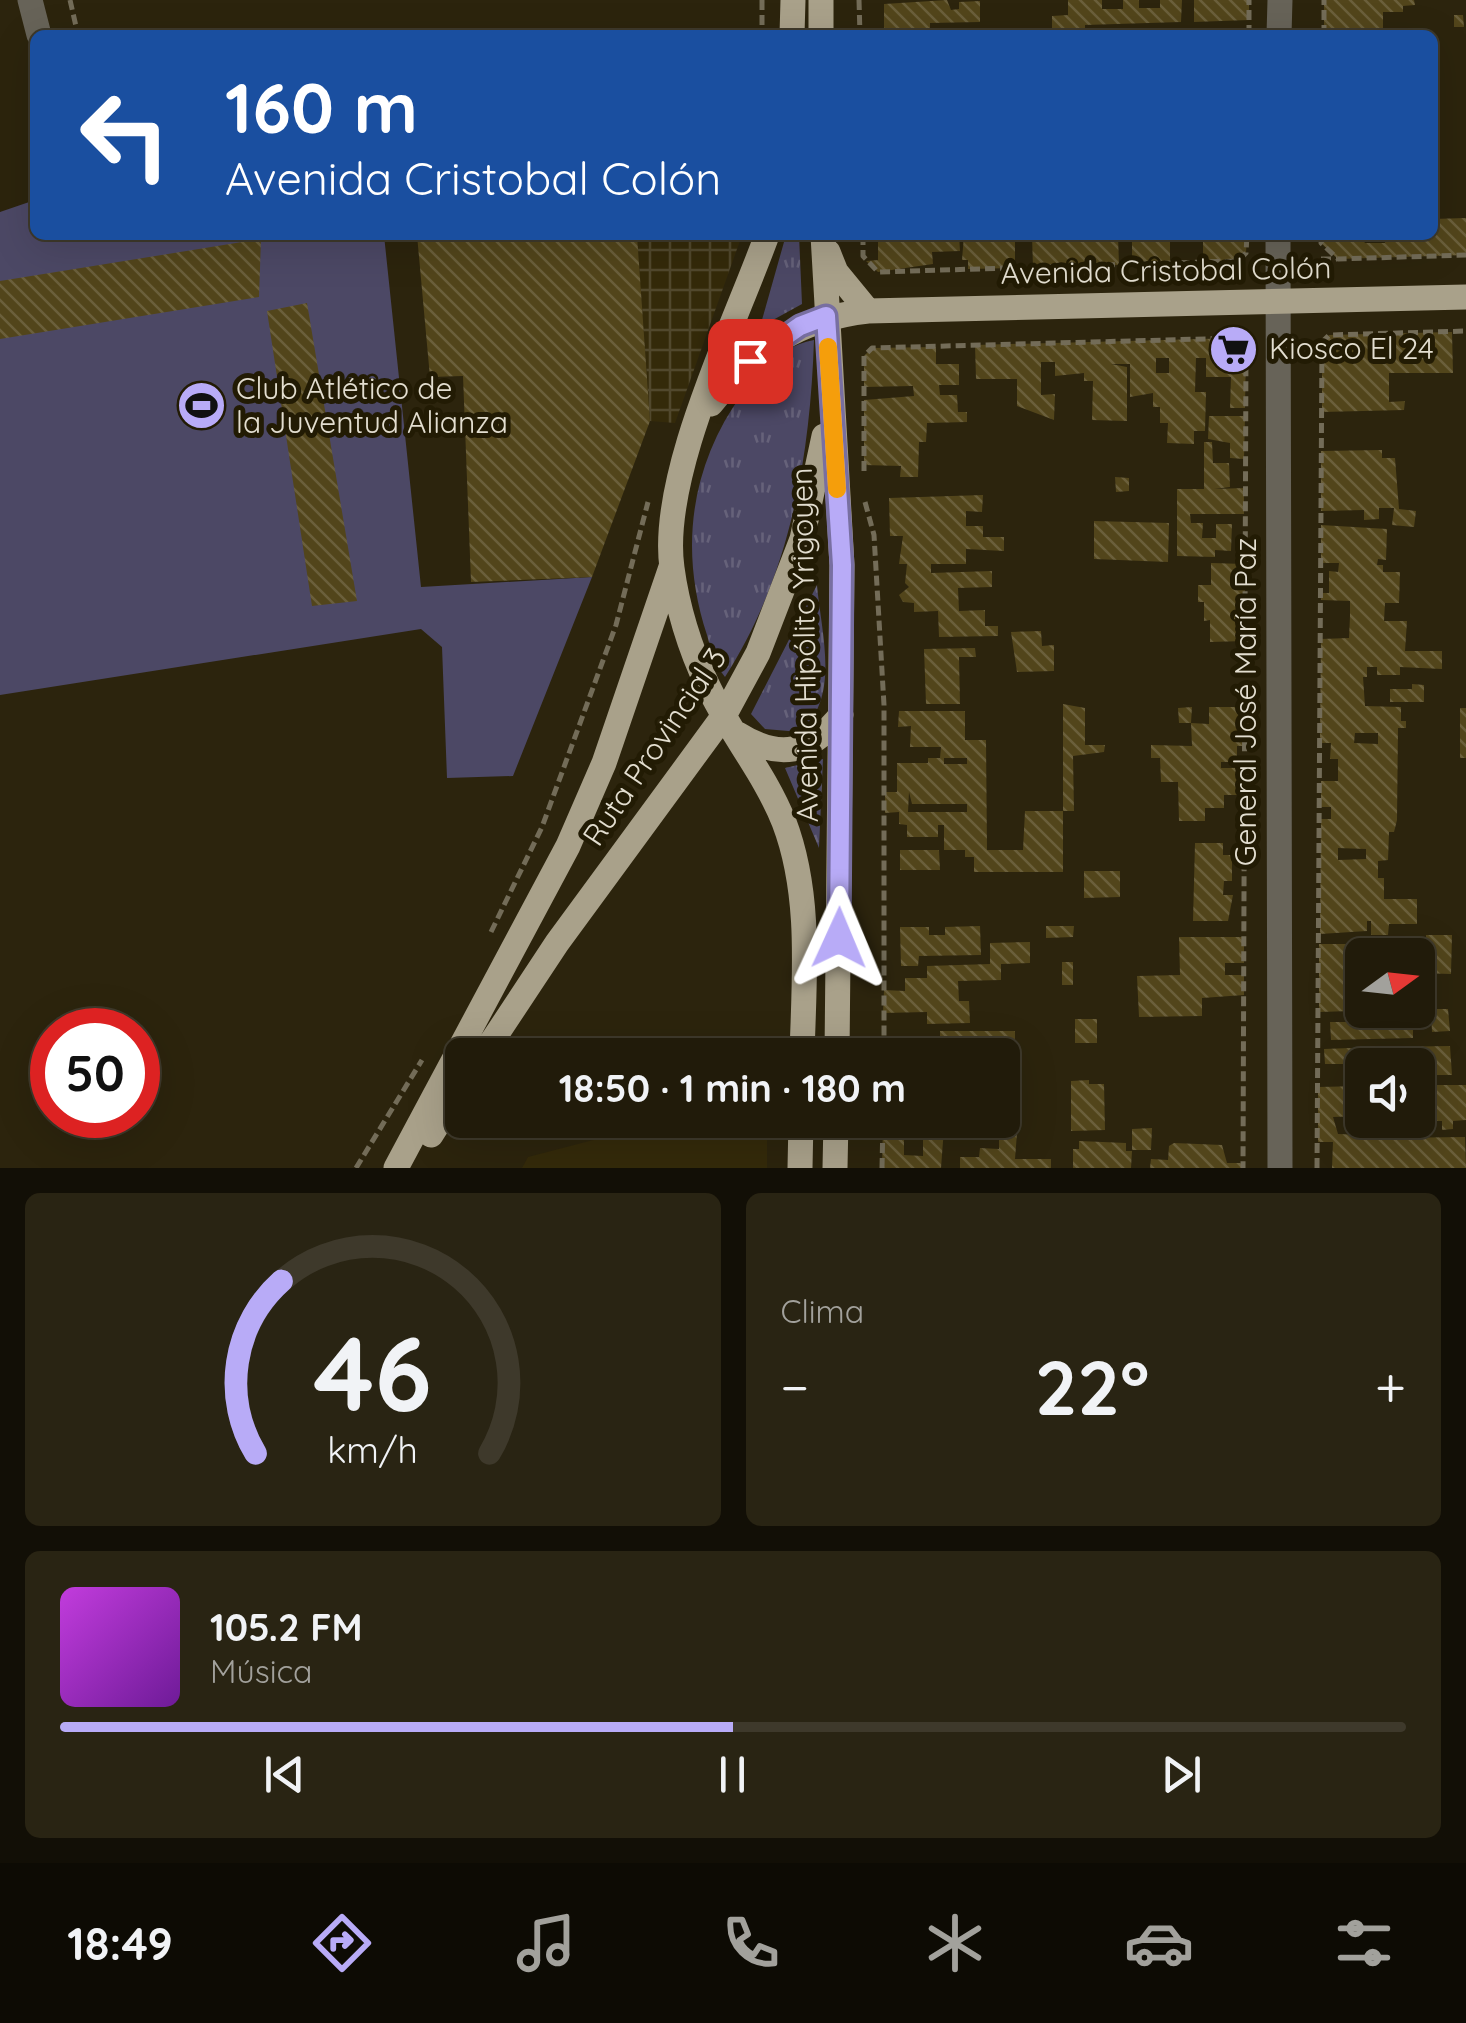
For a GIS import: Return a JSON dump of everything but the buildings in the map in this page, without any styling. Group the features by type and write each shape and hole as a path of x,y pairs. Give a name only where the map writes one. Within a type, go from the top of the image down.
{"main road":[{"path":"792,30 793,0"},
{"path":"821,0 821,30"},
{"name":"Avenida Hipólito Yrigoyen","path":"764,240 696,424 671,538 672,567 690,640 731,724 760,769 785,826 797,870 804,948 802,1038"},
{"name":"Avenida Hipólito Yrigoyen","path":"823,240 842,565 837,1038"},
{"path":"824,240 836,272 868,311 838,338 829,375"},
{"name":"Avenida Cristobal Colón","path":"696,424 750,361 800,326 826,316 868,311 1466,297"},
{"name":"Ruta Provincial 3","path":"494,1038 557,943 731,724 802,539 829,375"},
{"name":"Ruta Provincial 3","path":"396,1168 568,846 604,763 672,567"},
{"path":"731,724 761,748 803,747 841,715"},
{"path":"409,1168 445,1112"},
{"path":"800,1168 801,1138"},
{"path":"835,1168 836,1138"}],"street":[{"path":"30,0 37,30"},
{"path":"1280,0 1280,30"},
{"name":"General José María Paz","path":"1278,240 1280,1168"}],"path":[{"path":"70,0 77,30"},
{"path":"762,0 762,30"},
{"path":"859,0 860,30"},
{"path":"1248,30 1249,0"},
{"path":"1324,0 1324,30"},
{"path":"863,240 864,256 878,272 1238,261 1246,253 1246,240"},
{"path":"1322,240 1338,259"},
{"path":"1320,259 1466,255"},
{"path":"1317,1168 1322,342 1329,335 1466,332"},
{"path":"864,482 864,356 872,348 1239,338 1246,344 1244,1168"},
{"path":"483,947 542,826 576,735 616,626 653,489"},
{"path":"864,498 874,535 884,705 884,1038"},
{"path":"356,1168 429,1050"},
{"path":"882,1168 883,1138"}],"shaded area":[{"path":"637,240 740,240 675,423 650,421"},
{"path":"601,1138 767,1138 767,1168 522,1168 528,1157"}],"green space":[{"name":"Club Atlético de la Juventud Alianza","path":"30,202 30,240 385,240 421,587 592,577 513,776 447,778 442,647 421,629 0,695 0,212"},
{"path":"785,240 799,240 802,304 760,327"},
{"path":"814,340 808,428 781,557 766,598 725,677 710,646 693,572 694,510 701,480 724,422 749,385 782,353"},
{"path":"817,585 825,663 821,701 800,732 765,729 751,714"},
{"path":"823,759 819,848 785,768"}],"slow traffic":[{"path":"828,347 837,489"}],"place":[{"name":"Kiosco El 24","path":"1234,349"},
{"name":"Club Atlético de la Juventud Alianza","path":"201,406"}],"route":[{"path":"750,361 800,326 826,316 842,565 839,938"}]}
